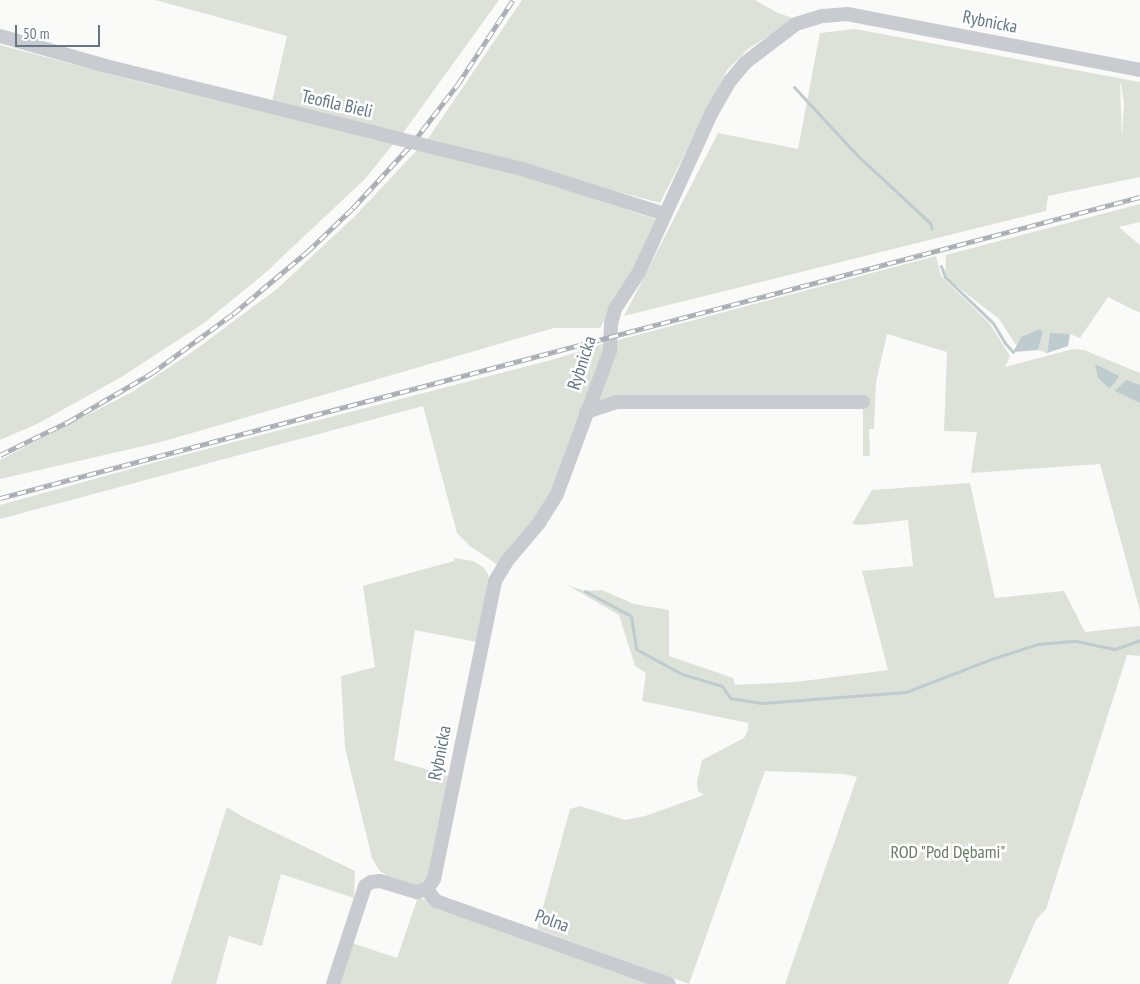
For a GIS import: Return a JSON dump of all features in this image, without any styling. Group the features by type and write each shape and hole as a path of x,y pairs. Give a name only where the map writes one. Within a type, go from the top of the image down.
{"street":[{"name":"Rybnicka","path":"426,889 432,883 436,873 492,590 507,561 539,523 554,499 610,351 612,316 639,272 712,112 730,81 746,62 802,22 823,16 847,14 1140,70"},
{"name":"Teofila Bieli","path":"0,36 106,66 522,169 665,214"},
{"path":"586,412 617,402 863,402"},
{"path":"333,984 365,886 371,882 380,881 414,892 426,889"},
{"name":"Polna","path":"426,889 436,901 669,984"}],"green space":[{"path":"155,0 499,0 403,133 272,102 287,36"},
{"path":"522,0 755,0 776,12 795,19 748,49 727,70 660,203 427,140"},
{"path":"855,29 1140,82 1140,177 1048,196 1046,211 624,316 718,133 798,149 820,33","holes":["1120,84 1124,104 1122,137"]},
{"path":"0,45 143,83 394,143 365,179 264,274 204,323 123,376 39,423 0,440"},
{"path":"417,150 509,171 655,219 634,268 600,328 554,328 161,442 0,479 0,460 132,392 195,350 277,289 354,217"},
{"path":"1140,204 1140,222 1119,227 1140,245 1140,313 1108,297 1080,338 1070,334 1050,334 1047,353 1038,350 1043,332 1022,337 1016,345 999,319 945,277 946,255"},
{"path":"936,256 941,276 990,324 1010,356 1005,367 1073,349 1084,350 1140,373 1140,611 1100,464 971,473 977,432 944,431 947,352 887,334 876,382 874,429 869,429 870,456 863,456 863,402 594,406 618,340"},
{"path":"606,343 548,499 534,523 498,565 470,546 457,533 423,406 0,519 0,505 145,465 555,359"},
{"name":"ROD \"Pod Dębami\"","path":"970,483 995,598 1064,591 1085,632 1140,626 1140,656 1127,655 1046,909 1036,920 1008,984 785,984 857,777 844,774 765,771 689,984 537,929 570,809 580,806 625,820 645,816 704,795 698,791 697,782 702,760 744,738 748,730 748,723 642,701 646,673 635,666 619,615 567,585 585,591 602,590 634,604 669,610 669,656 733,678 735,685 796,682 888,670 862,571 913,566 908,520 861,525 852,524 872,490"},
{"path":"454,558 473,561 483,567 488,574 489,580 477,642 415,630 394,760 449,776 432,873 419,887 390,878 379,870 372,858 345,748 341,676 375,667 363,586 454,561"},
{"path":"227,807 245,818 355,871 354,898 281,874 262,946 229,936 216,984 171,984"},
{"path":"418,897 658,984 339,984 352,943 397,958"}],"shaded area":[{"path":"1040,329 1043,332 1038,350 1013,352 1021,337"},
{"path":"1050,333 1070,334 1068,346 1047,353"},
{"path":"1095,364 1119,376 1109,388 1098,378"},
{"path":"1126,380 1140,385 1140,403 1115,391"}],"waterway":[{"path":"794,87 858,156 930,223 932,229"},
{"path":"941,266 945,277 993,323 1013,352"},
{"path":"585,591 631,616 636,649 682,674 722,686 730,698 762,703 906,692 991,659 1038,644 1076,641 1115,649 1140,640"}],"railway":[{"path":"0,455 68,422 152,373 233,314 307,252 353,208 411,145 458,84 513,0"},
{"path":"0,498 1140,197"}]}
